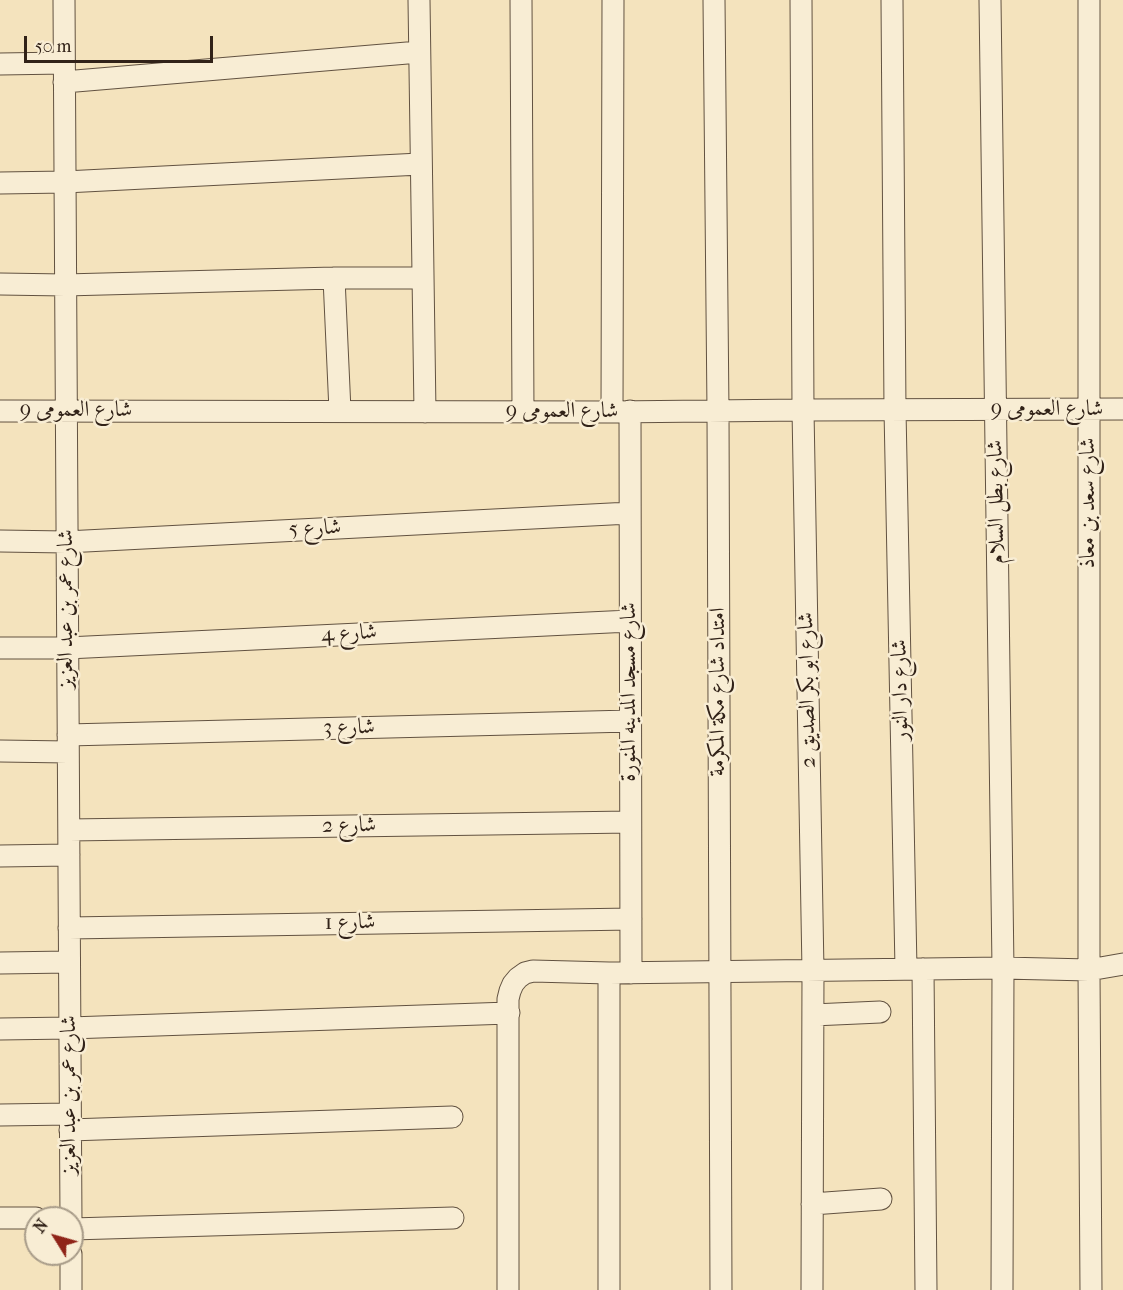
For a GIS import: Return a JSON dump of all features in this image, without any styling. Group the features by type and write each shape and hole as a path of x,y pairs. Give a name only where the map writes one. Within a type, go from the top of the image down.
{"street":[{"name":"شارع عمر بن عبد العزيز","path":"64,0 71,1206"},
{"path":"419,0 425,412"},
{"path":"521,0 523,411"},
{"name":"شارع مسجد المدينه المنورة","path":"613,0 621,412 630,513 630,973"},
{"name":"امتداد شارع مكة المكرمة","path":"714,0 721,1290"},
{"name":"شارع ابو بكر الصديق 2","path":"801,0 803,410 813,971 812,1290"},
{"name":"شارع دار النور","path":"892,0 895,410 927,1290"},
{"name":"شارع بطل السلام","path":"990,0 1003,968 1002,1290"},
{"name":"شارع سعد بن معاذ","path":"1089,0 1091,1290"},
{"path":"0,64 64,73 419,52"},
{"path":"0,183 65,182 420,164"},
{"path":"334,278 340,411"},
{"path":"0,284 65,285 422,278"},
{"name":"شارع العمومى 9","path":"0,411 1123,410"},
{"name":"شارع 5","path":"0,542 66,542 630,513"},
{"name":"شارع 4","path":"0,648 67,648 630,621"},
{"name":"شارع 3","path":"0,751 68,743 630,721"},
{"name":"شارع 2","path":"69,830 630,822"},
{"path":"0,856 69,855"},
{"name":"شارع 1","path":"69,928 631,919"},
{"path":"0,963 69,962"},
{"path":"508,1290 508,1006 510,991 518,978 532,971 630,973 1003,968 1089,970 1123,964"},
{"path":"609,973 609,1290"},
{"path":"0,1029 70,1028 508,1006"},
{"path":"813,1015 879,1012"},
{"path":"0,1115 70,1122 452,1117"},
{"path":"812,1204 881,1199"},
{"path":"0,1218 24,1218"},
{"path":"84,1229 453,1218"},
{"path":"71,1266 71,1290"}]}
